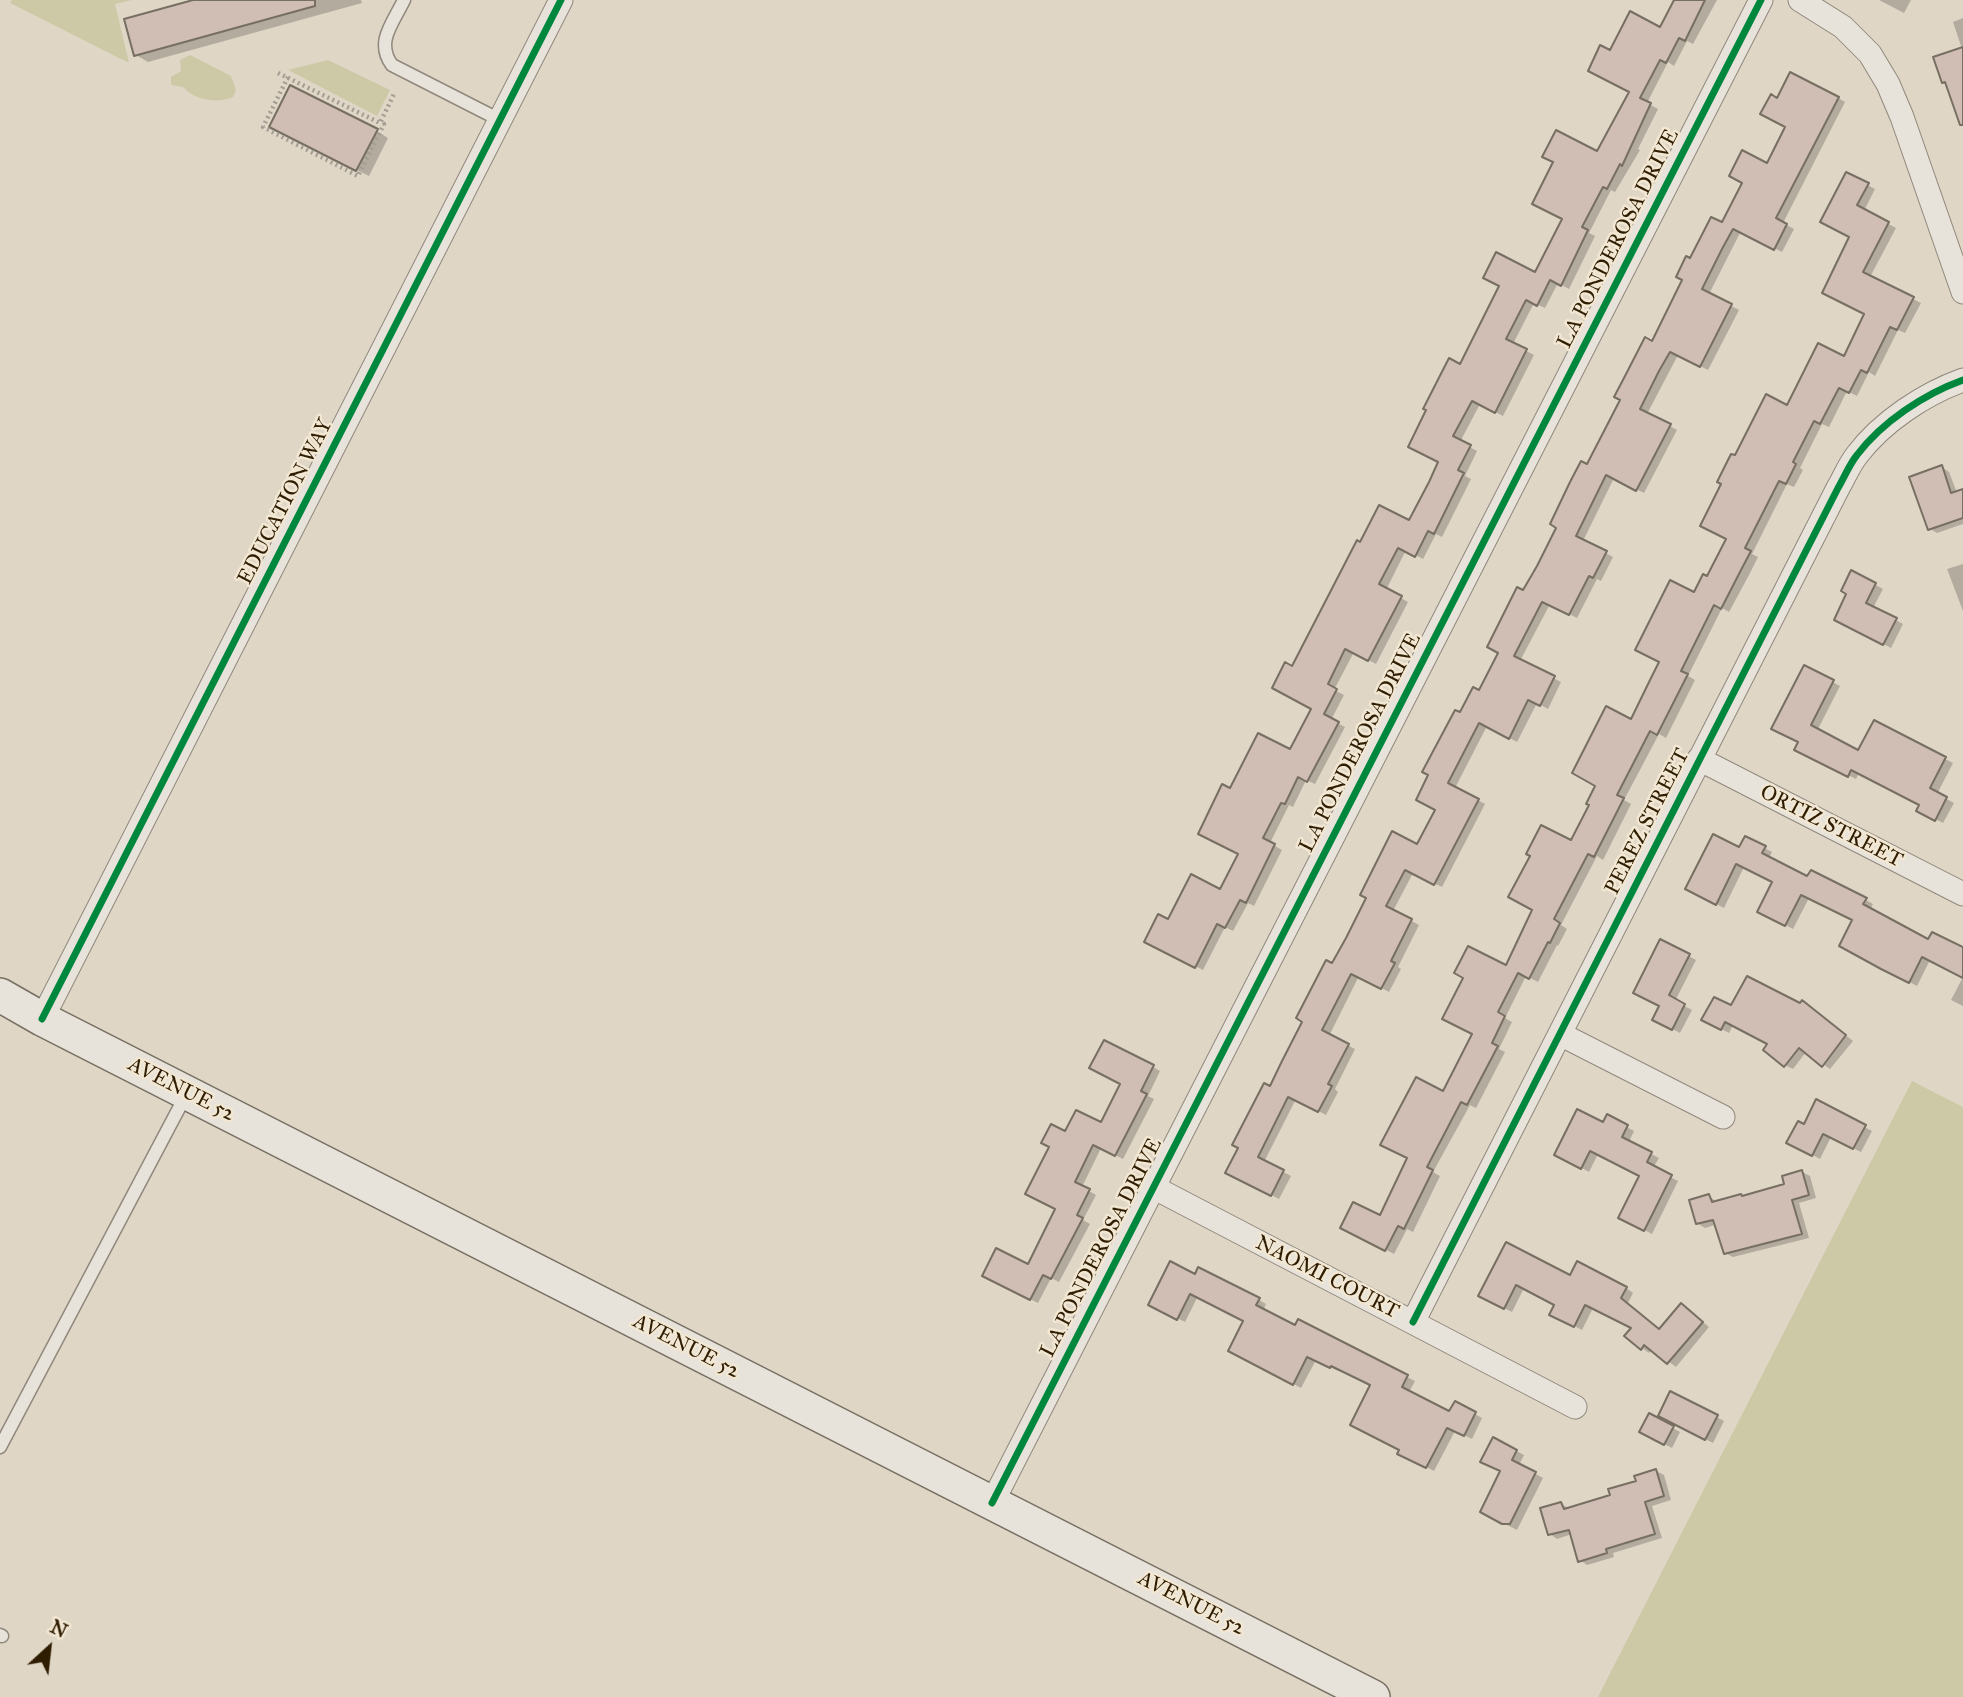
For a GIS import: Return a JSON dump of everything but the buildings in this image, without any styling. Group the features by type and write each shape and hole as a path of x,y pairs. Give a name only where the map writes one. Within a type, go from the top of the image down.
{"main road":[{"name":"AVENUE 52","path":"0,995 42,1019 1373,1697"}],"street":[{"name":"EDUCATION WAY","path":"42,1019 561,0"},
{"name":"LA PONDEROSA DRIVE","path":"992,1503 1761,0"},
{"path":"1800,0 1843,27 1870,54 1888,84 1963,292"},
{"name":"PEREZ STREET","path":"1413,1322 1857,455 1886,426 1916,403 1963,380"},
{"name":"ORTIZ STREET","path":"1699,759 1963,894"},
{"path":"1560,1034 1723,1117"},
{"name":"NAOMI COURT","path":"1153,1187 1576,1407"}],"lane":[{"path":"404,0 384,40 383,53 392,65 500,120"},
{"path":"0,1447 187,1093"}],"path":[{"path":"278,73 288,77 380,123 384,124 358,176 262,127 288,77"},
{"path":"380,123 395,92"}],"shaded area":[{"path":"12,0 132,0 115,4 129,63 10,3"},
{"path":"190,55 231,76 236,90 233,97 206,100 183,87 171,85 171,77 181,71 180,60"},
{"path":"328,60 390,90 377,116 288,70"},
{"path":"1912,1081 1963,1107 1963,1697 1598,1697"}],"cycle path":[{"path":"42,1019 561,0"},
{"path":"992,1503 1761,0"},
{"path":"1413,1322 1852,463 1867,443 1891,420 1919,401 1963,380"}]}
